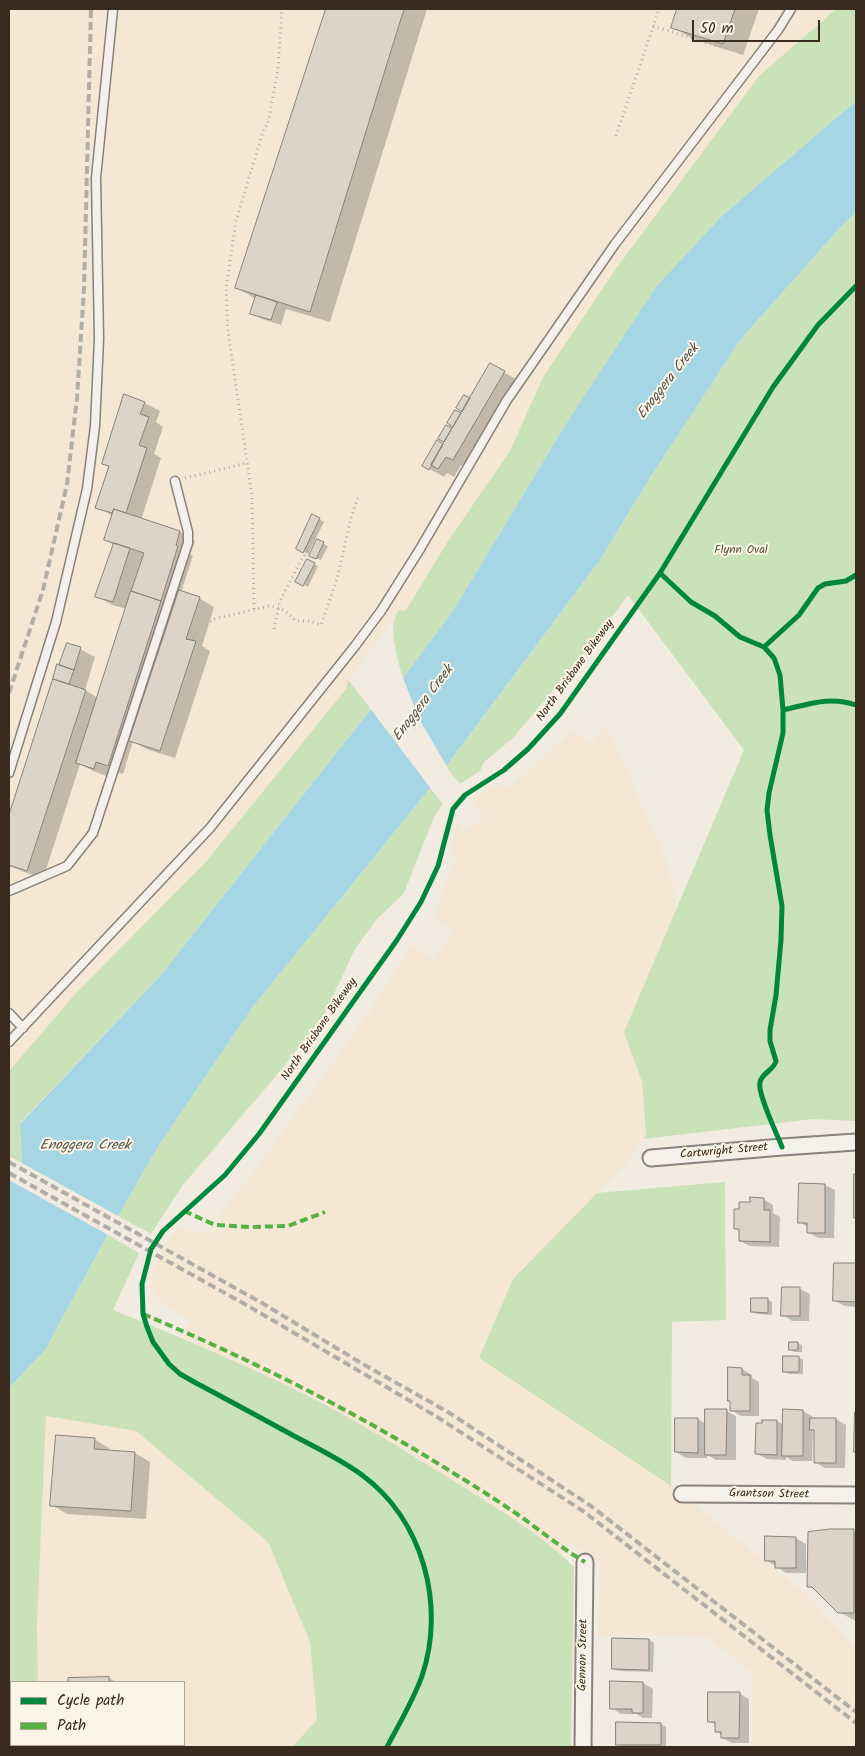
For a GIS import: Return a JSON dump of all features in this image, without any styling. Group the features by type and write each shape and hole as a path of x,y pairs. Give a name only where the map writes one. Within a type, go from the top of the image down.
{"street":[{"name":"Cartwright Street","path":"651,1158 782,1146 856,1142"},
{"name":"Grantson Street","path":"682,1494 856,1495"},
{"name":"Gennon Street","path":"583,1747 585,1562"}],"lane":[{"path":"9,773 56,622 87,489 95,426 99,339 96,178 113,9"},
{"path":"9,1042 210,828 355,646 381,610 420,549 506,400 615,244 778,30 791,9"},
{"path":"9,891 67,866 93,833 188,543 188,532 175,481"},
{"path":"9,1013 23,1028"}],"path":[{"path":"254,609 252,496 229,340 226,288 236,221 264,128 268,124 278,69 282,9"},
{"path":"616,136 659,9"},
{"path":"653,26 726,50"},
{"path":"175,481 247,463"},
{"path":"193,640 197,631 214,619 254,609 278,606 286,610 296,621 310,621 321,625 337,579 351,518 358,497"},
{"path":"274,629 278,606 316,534"}],"shaded area":[{"path":"9,9 836,9 759,76 615,270 543,377 510,451 448,541 406,610 398,611 349,680 346,689 205,863 77,992 9,1071"},
{"path":"605,725 668,865 677,909 624,1032 642,1082 646,1134 628,1162 513,1278 479,1358 671,1486 804,1593 856,1648 856,1747 753,1747 753,1673 704,1635 598,1636 599,1561 571,1543 562,1555 519,1524 370,1430 321,1403 183,1338 191,1321 165,1305 151,1289 151,1279 156,1262 169,1238 179,1228 185,1228 187,1231 214,1234 218,1217 253,1173 368,1015 413,946 434,960 454,930 434,916 456,859 450,850 457,822 464,832 485,817 472,799 499,782 503,789 512,785 573,731 591,744"},
{"path":"46,1416 136,1431 268,1542 310,1642 317,1720 292,1747 39,1747 185,1746 185,1681 38,1681 37,1624"}],"green space":[{"path":"836,9 856,9 856,101 723,215 566,424 451,614 403,678 393,634 393,626 398,611 406,610 448,541 510,451 543,377 615,270 759,76"},
{"name":"Flynn Oval","path":"856,212 856,1121 813,1119 643,1139 646,1134 642,1082 624,1032 744,750 628,595 599,635 513,738 484,762 480,771 460,784 446,767 600,560 649,479 741,339"},
{"path":"348,680 371,709 161,975 20,1123 22,1163 9,1156 9,1071 77,992 205,863 346,689"},
{"path":"430,788 443,804 434,817 404,893 376,920 355,949 325,1013 281,1070 182,1186 151,1234 118,1216 159,1145 252,1008"},
{"path":"725,1182 726,1320 672,1322 671,1486 479,1358 513,1279 597,1193"},
{"path":"108,1235 139,1253 113,1310 244,1365 337,1411 404,1450 501,1511 547,1543 574,1567 571,1747 292,1747 317,1720 310,1642 268,1542 136,1431 46,1416 37,1624 38,1681 10,1681 10,1746 39,1747 9,1747 9,1388 45,1350"}],"water":[{"name":"Enoggera Creek","path":"856,101 856,212 741,339 649,479 600,560 430,788 252,1008 159,1145 45,1350 9,1388 9,1177 22,1163 20,1124 161,975 371,709 403,678 451,614 566,424 656,287 723,215"}],"pier":[{"path":"402,675 419,719 448,768 432,790 369,707"},
{"path":"20,1162 120,1217 110,1236 9,1180 9,1173"}],"building":[{"path":"326,9 404,9 310,312 235,288"},
{"path":"677,9 735,9 723,44 671,28"},
{"path":"256,295 277,302 271,320 250,314"},
{"path":"490,363 505,371 453,460 446,457 438,469 431,465"},
{"path":"124,394 145,402 140,414 149,417 139,445 147,448 126,513 114,509 112,513 95,508 109,466 102,464"},
{"path":"464,395 470,398 462,412 456,408"},
{"path":"455,410 461,413 453,427 447,423"},
{"path":"446,425 452,428 444,442 438,439"},
{"path":"437,440 443,444 429,470 422,466"},
{"path":"114,509 180,531 176,545 178,546 161,601 131,591 144,553 104,540"},
{"path":"312,514 320,518 303,553 296,549"},
{"path":"317,539 324,542 316,559 309,556"},
{"path":"114,543 130,548 113,602 95,597"},
{"path":"307,559 315,563 303,586 295,582"},
{"path":"179,590 200,597 186,639 196,641 160,751 129,741"},
{"path":"131,591 161,601 108,766 96,762 94,769 76,763"},
{"path":"67,643 81,647 74,670 59,665"},
{"path":"57,664 74,670 69,684 53,679"},
{"path":"53,679 86,690 27,871 9,865 9,815"},
{"path":"854,1174 856,1174 856,1218 854,1218"},
{"path":"799,1183 825,1184 825,1233 807,1233 807,1223 798,1223"},
{"path":"750,1197 764,1198 764,1210 770,1210 770,1242 739,1241 739,1229 734,1229 734,1209 739,1209 739,1202 750,1202"},
{"path":"834,1263 856,1263 856,1302 833,1301"},
{"path":"782,1287 800,1287 800,1316 781,1316"},
{"path":"751,1298 768,1298 768,1313 751,1312"},
{"path":"789,1342 798,1342 798,1350 789,1350"},
{"path":"783,1356 799,1356 799,1372 783,1372"},
{"path":"728,1367 742,1368 742,1375 750,1375 750,1411 730,1411 730,1401 728,1401"},
{"path":"705,1409 727,1409 726,1455 705,1455"},
{"path":"783,1409 803,1410 803,1456 782,1456"},
{"path":"855,1412 856,1452 854,1452"},
{"path":"675,1418 698,1418 698,1453 675,1452"},
{"path":"810,1418 836,1418 836,1463 814,1463 814,1430 810,1430"},
{"path":"762,1420 777,1420 777,1455 755,1454 756,1423 762,1423"},
{"path":"56,1435 95,1438 94,1449 135,1452 131,1511 50,1506"},
{"path":"830,1529 854,1529 854,1613 838,1613 812,1587 807,1587 808,1532"},
{"path":"765,1536 796,1537 796,1568 775,1568 775,1561 765,1561"},
{"path":"612,1638 649,1639 649,1670 612,1669"},
{"path":"109,1677 109,1681 68,1681 68,1678"},
{"path":"610,1681 643,1682 643,1713 632,1713 632,1709 610,1709"},
{"path":"708,1692 740,1692 739,1738 721,1738 721,1732 715,1732 715,1722 708,1722"},
{"path":"616,1722 661,1723 661,1745 616,1745"}],"railway":[{"path":"9,693 43,590 67,484 77,398 84,289 91,9"},
{"path":"9,1162 262,1303 361,1363 448,1412 591,1506 856,1712"},
{"path":"9,1173 250,1307 434,1415 583,1511 856,1723"}],"marked path":[{"path":"184,1211 215,1225 249,1227 288,1226 325,1212"},
{"path":"143,1314 261,1367 376,1427 492,1497 585,1562"}],"cycle path":[{"name":"North Brisbane Bikeway","path":"387,1747 406,1712 422,1676 429,1649 430,1593 424,1566 414,1540 400,1515 383,1494 362,1475 330,1455 180,1374 169,1364 153,1342 143,1314 142,1284 151,1249 163,1231 225,1175 259,1134 397,940 421,902 438,866 453,809 465,795 504,770 528,749 560,714 660,573 773,387 818,325 856,286"},
{"path":"660,573 691,602 715,616 740,637 764,647 774,658 780,675 783,733 769,793 767,810 782,906 776,995 770,1030 770,1041 776,1061 773,1067 761,1079 760,1087 764,1104 782,1147"},
{"path":"764,647 799,615 818,588 825,584 846,581 856,575"},
{"path":"783,710 828,701 846,702 856,705"}]}
